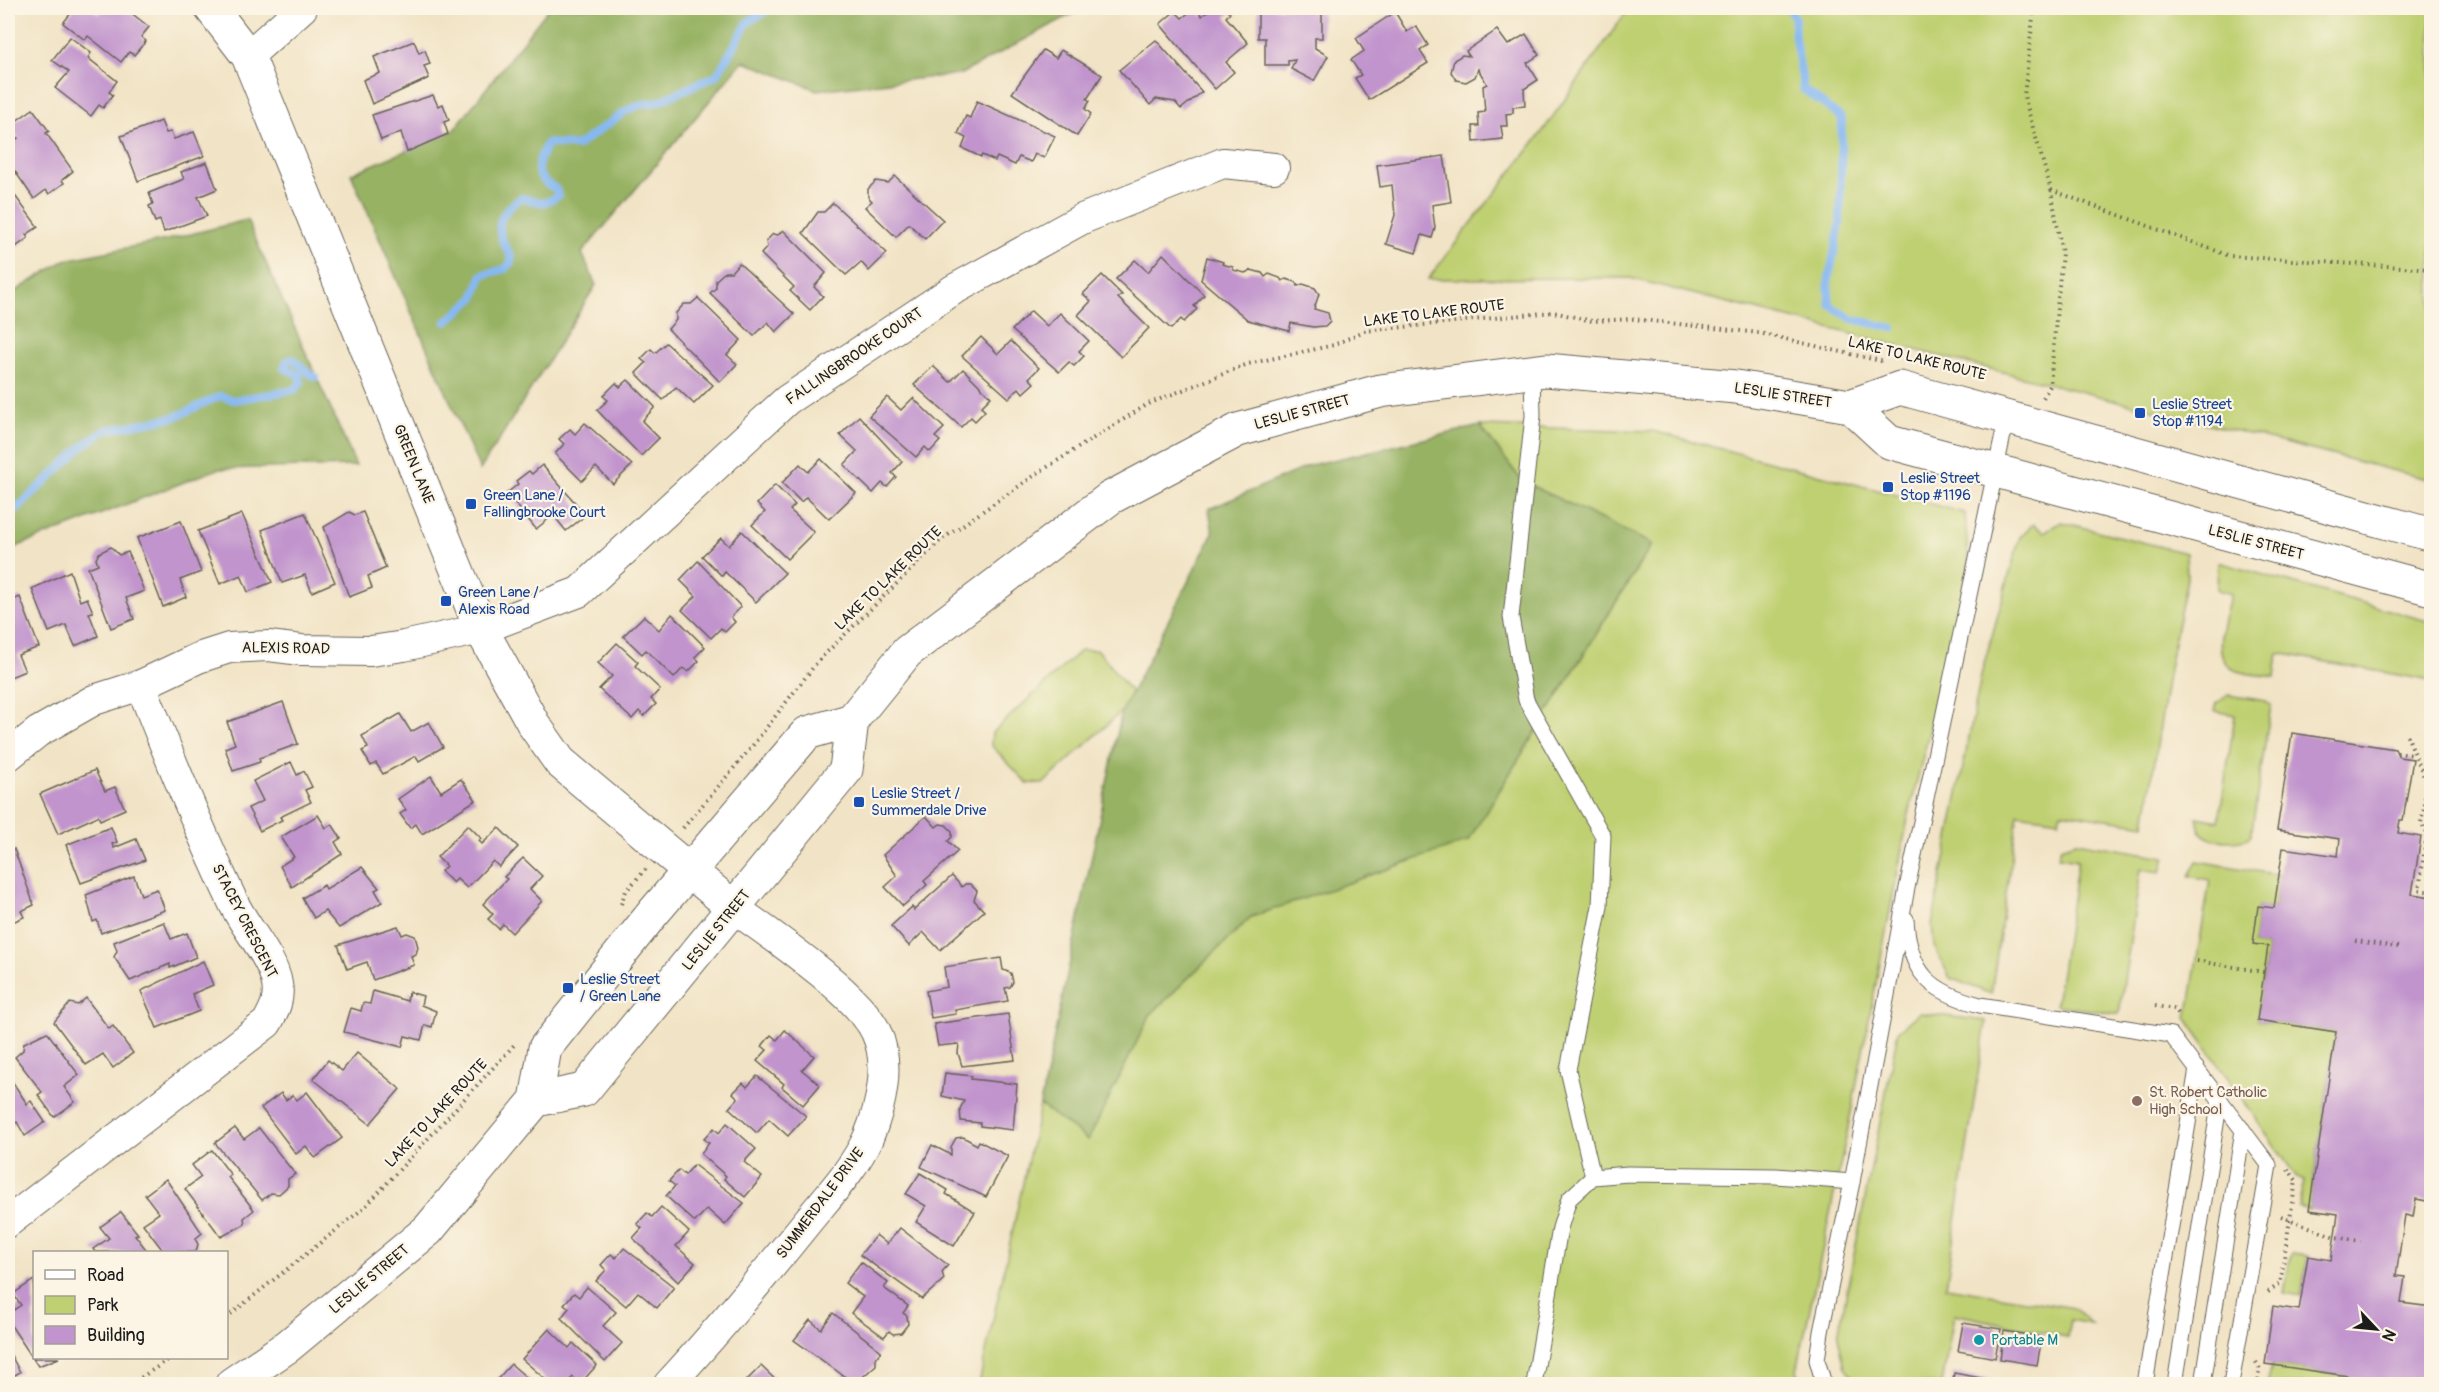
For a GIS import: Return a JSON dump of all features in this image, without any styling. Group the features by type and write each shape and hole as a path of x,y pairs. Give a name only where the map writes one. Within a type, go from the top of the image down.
{"main road":[{"name":"GREEN LANE","path":"211,8 248,56 481,629 534,724 560,762 734,908"},
{"name":"LESLIE STREET","path":"536,1100 584,1090 846,770 852,720 907,652 1101,505 1238,430 1380,391 1546,370 1736,387 1850,406 1900,388 2432,535"},
{"name":"LESLIE STREET","path":"1850,406 1889,442 2432,589"},
{"name":"LESLIE STREET","path":"232,1384 288,1346 428,1230 536,1100 545,1048 689,870 807,733 852,720"}],"street":[{"path":"248,56 302,8"},
{"name":"FALLINGBROOKE COURT","path":"481,629 579,592 787,400 953,290 1082,219 1223,163 1274,168"},
{"name":"ALEXIS ROAD","path":"8,756 38,732 94,700 141,685 198,658 229,648 269,646 301,650 371,651 481,629"},
{"name":"STACEY CRESCENT","path":"8,1222 267,1023 278,1003 278,985 273,969 235,907 190,810 141,685"},
{"name":"SUMMERDALE DRIVE","path":"669,1384 736,1311 844,1176 867,1139 876,1114 882,1086 884,1059 876,1031 851,998 734,908"}],"lane":[{"path":"1533,372 1533,416 1511,617 1527,700 1603,836 1600,906 1568,1070 1593,1177"},
{"path":"1824,1384 1817,1360 1818,1351 1852,1182 1906,888 2007,416"},
{"path":"1906,888 1907,933 1911,953 1920,971 1933,987 1951,998 1980,1005 2171,1035 2269,1165 2231,1384"},
{"path":"2145,1384 2197,1069"},
{"path":"2175,1384 2220,1099"},
{"path":"2203,1384 2243,1130"},
{"path":"1534,1384 1560,1228 1569,1199 1593,1177 1628,1174 1776,1176 1852,1182"}],"path":[{"path":"2034,8 2024,96 2051,190 2062,253 2050,386 2040,403 2050,404"},
{"path":"2051,190 2230,256 2432,269"},
{"name":"LAKE TO LAKE ROUTE","path":"695,815 818,661 941,540 1041,471 1148,404 1248,364 1334,345 1364,332 1552,312 1592,321 1633,319 1759,333 1887,362"},
{"path":"2407,735 2427,784"},
{"path":"2397,753 2415,755"},
{"path":"2432,755 2421,823 2432,839"},
{"path":"2427,833 2419,890 2431,894"},
{"path":"619,909 626,891"},
{"path":"2355,941 2398,946"},
{"path":"2197,961 2264,972"},
{"name":"LAKE TO LAKE ROUTE","path":"228,1316 365,1207 520,1037"},
{"path":"2335,1237 2361,1241"},
{"path":"131,1384 169,1359"}],"green space":[{"path":"549,8 1083,8 961,74 817,90 743,61 582,253 596,285 480,470 351,174 453,131"},
{"path":"1629,8 2431,8 2431,480 1630,278 1428,279 1540,135"},
{"path":"247,220 356,466 218,469 8,550 8,296 65,260 167,240"},
{"path":"1480,426 1653,431 1965,513 1969,569 1908,818 1847,1133 1797,1370 1802,1384 979,1384 1040,1105 1088,1140 1150,1015 1251,917 1468,841 1652,544 1522,481"},
{"path":"1480,426 1522,481 1652,544 1468,841 1251,917 1150,1015 1088,1140 1040,1105 1122,711 1213,533 1209,509 1311,465"},
{"path":"2061,522 2186,553 2187,578 2169,668 2145,825 2061,812 2059,820 2018,814 1991,994 1950,978 1934,946 1932,925 1982,671 2020,537 2033,524 2044,532"},
{"path":"2218,562 2431,622 2431,681 2278,653 2275,677 2237,671 2228,665 2221,647 2223,625 2231,594 2217,590"},
{"path":"1081,650 1098,650 1131,692 1122,711 1043,784 1027,783 991,745 992,733"},
{"path":"2228,695 2266,701 2271,705 2251,836 2233,841 2217,840 2205,836 2200,830 2197,817 2219,821 2235,715 2215,711 2217,703"},
{"path":"2076,842 2165,857 2161,872 2141,869 2119,1014 2056,1005 2078,860 2058,857 2061,847"},
{"path":"2197,861 2280,875 2274,908 2258,906 2253,944 2268,946 2257,1020 2336,1032 2309,1210 2298,1207 2304,1181 2297,1178 2187,1019 2210,880 2189,876"},
{"path":"1919,1013 1986,1021 1946,1287 2074,1308 2091,1324 2070,1320 2067,1337 1954,1314 1942,1384 1861,1384 1845,1368 1838,1336 1898,1031"},
{"path":"2291,1254 2308,1256 2301,1296 2284,1293"},
{"path":"2272,1365 2348,1376 2347,1384 2267,1384"}],"building":[{"path":"75,8 90,8 99,14 104,8 125,8 149,27 141,37 146,41 134,55 129,52 121,62 88,36 85,40 63,23"},
{"path":"1195,8 1202,16 1212,8 1225,8 1230,13 1226,17 1248,43 1226,62 1234,72 1215,89 1160,24 1175,11 1182,18"},
{"path":"1258,8 1322,8 1322,38 1315,38 1315,48 1328,56 1314,81 1291,69 1295,60 1288,61 1288,65 1265,65 1265,38 1258,38"},
{"path":"1395,12 1407,32 1416,26 1428,45 1420,51 1428,63 1369,100 1355,78 1361,75 1351,60 1364,51 1356,38"},
{"path":"1497,30 1508,45 1526,34 1539,55 1527,63 1538,80 1524,89 1525,106 1513,107 1513,113 1506,114 1507,126 1501,126 1503,139 1474,142 1473,126 1479,126 1478,113 1485,112 1483,86 1487,84 1478,69 1475,77 1466,82 1456,80 1451,72 1454,60 1462,55 1469,56 1466,51"},
{"path":"70,37 91,53 88,58 117,81 109,92 113,95 103,108 99,105 91,116 55,88 69,72 52,60"},
{"path":"1156,40 1202,92 1181,109 1175,102 1156,99 1150,105 1119,70"},
{"path":"414,41 419,53 425,50 430,64 424,66 429,78 372,104 363,80 380,73 374,57"},
{"path":"1043,50 1056,58 1061,50 1102,75 1087,99 1090,101 1085,109 1091,114 1077,136 1012,93"},
{"path":"433,95 438,106 443,104 449,120 444,122 448,134 407,152 401,132 381,140 372,115"},
{"path":"977,101 1055,136 1044,158 1035,154 1031,162 1019,157 1015,165 997,157 995,161 982,155 981,157 962,148 966,138 958,134 966,116 970,118"},
{"path":"33,109 49,131 46,133 73,171 62,180 64,183 49,194 46,190 34,199 8,161 8,146 18,138 9,126"},
{"path":"161,121 166,133 171,132 174,139 194,132 204,156 138,181 121,136"},
{"path":"1444,156 1451,202 1432,205 1435,228 1432,238 1422,235 1416,253 1386,244 1395,215 1392,185 1380,187 1377,165"},
{"path":"207,162 217,189 198,197 207,216 164,232 160,220 155,222 149,206 153,204 149,193 184,179 181,172"},
{"path":"895,176 943,220 925,239 909,224 896,237 865,207 872,201 868,197 868,189 876,181 888,183"},
{"path":"8,179 13,187 10,189 38,227 26,235 28,238 13,249 11,245 8,248"},
{"path":"833,203 887,253 869,271 861,262 846,275 803,233 818,212 824,212"},
{"path":"783,230 826,273 814,287 823,296 810,310 790,291 794,287 761,254 767,247 766,241 773,234 778,235"},
{"path":"1163,254 1204,295 1194,306 1197,309 1184,322 1181,319 1171,329 1116,279 1135,260 1148,272"},
{"path":"1207,257 1233,267 1233,270 1245,273 1251,270 1262,273 1265,277 1269,274 1282,281 1286,279 1296,282 1298,286 1303,284 1315,288 1319,294 1314,309 1328,313 1330,321 1325,326 1313,327 1291,323 1289,331 1248,320 1201,280"},
{"path":"739,263 794,314 776,332 768,322 754,336 710,293 716,288 716,280 725,272 731,272"},
{"path":"1102,275 1122,295 1118,298 1149,328 1121,357 1078,315 1091,301 1083,294"},
{"path":"698,298 741,340 727,355 737,364 720,382 668,329 676,320 676,313 684,304 691,304"},
{"path":"1031,311 1047,326 1060,313 1089,341 1079,351 1084,356 1074,366 1069,362 1059,372 1012,330"},
{"path":"981,337 998,354 1011,341 1039,368 1029,378 1034,383 1023,393 1019,388 1009,398 962,356"},
{"path":"666,343 713,385 694,404 676,387 663,400 636,373 646,363 641,359 651,349 655,353"},
{"path":"933,366 950,382 963,369 991,397 981,407 985,411 975,421 971,417 961,427 914,385"},
{"path":"628,380 655,407 642,421 659,438 641,456 597,410 608,400 603,396 616,383 620,387"},
{"path":"887,397 901,410 913,398 944,428 935,437 940,441 930,452 925,447 916,457 869,416"},
{"path":"859,416 902,462 892,473 896,477 887,487 882,483 873,493 844,465 857,451 840,435"},
{"path":"585,423 632,465 613,484 596,467 582,481 555,454 564,444 559,439 570,429 575,434"},
{"path":"821,459 856,493 829,519 806,497 801,502 782,483 800,464 808,472"},
{"path":"542,465 586,515 566,531 551,512 551,517 536,529 507,493 518,484 516,481 529,471 532,474"},
{"path":"775,485 795,505 790,510 814,532 787,559 752,525 765,512 757,504"},
{"path":"349,512 355,515 363,512 386,568 368,576 372,588 349,597 324,527"},
{"path":"305,513 335,582 312,592 305,575 282,583 262,530"},
{"path":"242,514 272,582 248,592 241,575 220,584 198,531"},
{"path":"181,521 201,572 180,580 186,597 163,607 137,538"},
{"path":"742,531 785,573 756,602 725,572 722,576 702,556 721,538 729,546"},
{"path":"111,547 119,555 128,552 144,591 126,598 134,619 111,628 88,568 98,564 96,559 99,553"},
{"path":"698,561 741,607 731,617 735,622 725,632 721,628 711,638 682,610 696,596 680,580"},
{"path":"70,571 80,601 87,598 93,612 89,613 98,636 75,646 66,625 49,632 32,589"},
{"path":"20,597 39,647 18,655 25,671 8,678 8,602"},
{"path":"672,614 705,647 695,657 699,661 688,672 683,668 674,678 646,650 642,654 623,636 644,616 659,630"},
{"path":"617,643 638,662 635,666 660,689 651,699 656,704 644,716 639,711 632,719 599,689 612,676 598,663"},
{"path":"283,702 298,744 259,758 260,762 233,771 225,748 235,744 227,722"},
{"path":"400,714 411,732 429,722 443,747 419,761 416,756 383,774 376,763 371,766 362,751 368,748 362,736"},
{"path":"2292,733 2395,749 2399,757 2413,759 2403,820 2400,820 2398,833 2421,837 2412,894 2432,897 2432,1202 2416,1199 2413,1217 2405,1215 2396,1276 2405,1277 2401,1303 2432,1307 2432,1384 2347,1384 2348,1376 2265,1364 2273,1306 2299,1310 2308,1256 2331,1260 2338,1214 2309,1210 2336,1032 2257,1020 2268,946 2253,944 2258,906 2274,908 2283,848 2338,856 2340,839 2277,830"},
{"path":"291,762 297,775 304,771 312,787 305,790 311,802 280,817 282,820 260,831 248,808 263,801 253,781"},
{"path":"95,770 105,791 115,787 125,809 100,820 98,816 58,834 40,794"},
{"path":"431,776 441,792 461,779 476,800 422,834 416,824 410,828 400,814 406,810 398,799"},
{"path":"318,815 326,828 332,824 341,838 335,842 342,854 292,887 280,866 294,857 281,837"},
{"path":"926,816 936,827 940,824 946,825 952,831 952,837 948,841 958,851 924,881 927,885 903,906 885,887 897,876 883,855"},
{"path":"468,825 481,838 479,841 482,844 499,828 518,847 499,867 493,861 467,888 457,879 453,883 441,871 446,866 437,857"},
{"path":"111,827 117,842 112,844 114,848 136,839 145,860 81,883 66,845"},
{"path":"14,849 34,905 21,911 24,917 8,924 8,852"},
{"path":"523,858 542,876 530,889 542,901 512,933 503,924 499,929 488,919 493,914 483,904 507,879 504,877"},
{"path":"362,867 379,888 375,890 382,902 339,928 325,911 314,918 302,898 324,885 326,889"},
{"path":"134,876 141,895 157,889 165,910 101,933 97,920 93,922 86,895"},
{"path":"952,876 962,887 970,884 977,891 974,900 984,911 940,950 923,932 909,946 891,926 912,907 914,910"},
{"path":"164,922 171,939 187,933 196,957 170,968 170,964 130,981 114,957 117,951 114,942"},
{"path":"398,926 402,935 407,933 415,936 418,947 416,954 411,956 414,965 373,980 367,962 347,969 338,945"},
{"path":"1001,958 1003,970 1011,973 1013,982 1010,987 1005,988 1008,1001 955,1010 956,1014 931,1018 926,991 947,987 944,967"},
{"path":"203,961 213,985 192,994 199,1011 157,1028 141,991"},
{"path":"373,991 407,1001 409,992 423,996 421,1005 436,1011 432,1027 425,1025 421,1040 405,1036 402,1047 344,1032 351,1008 361,1011 363,1003 370,1004"},
{"path":"86,998 109,1029 113,1026 133,1053 113,1068 103,1054 86,1065 54,1022 70,1003 78,1005"},
{"path":"1008,1014 1015,1060 962,1066 958,1053 959,1044 938,1046 934,1024"},
{"path":"785,1030 814,1056 802,1070 820,1085 803,1105 782,1087 784,1084 757,1061 767,1050 762,1046 771,1035 777,1040"},
{"path":"47,1032 79,1075 64,1087 75,1102 54,1117 38,1095 42,1092 15,1057 23,1050 24,1043"},
{"path":"357,1053 400,1089 370,1124 313,1079 328,1060 342,1071"},
{"path":"945,1073 972,1076 971,1079 1017,1084 1013,1130 961,1121 960,1109 964,1101 942,1096"},
{"path":"8,1075 27,1104 31,1101 45,1122 25,1136 17,1122 8,1128"},
{"path":"757,1076 806,1116 788,1136 769,1119 757,1133 729,1108 738,1098 733,1093 743,1083 747,1087"},
{"path":"307,1092 342,1138 315,1158 306,1146 296,1154 261,1108 281,1093 286,1100 293,1095 297,1100"},
{"path":"727,1123 756,1149 744,1162 762,1177 745,1197 724,1179 726,1176 701,1154 709,1143 704,1139 714,1128 719,1133"},
{"path":"235,1128 244,1139 259,1128 295,1174 288,1179 288,1186 279,1194 271,1193 262,1200 215,1143"},
{"path":"963,1137 977,1145 979,1141 1008,1156 986,1197 921,1167 932,1145 951,1155 951,1147 956,1138"},
{"path":"212,1150 231,1175 228,1177 254,1210 244,1218 245,1224 221,1237 185,1189 201,1177 192,1165"},
{"path":"694,1165 744,1203 725,1225 707,1209 695,1222 666,1196 675,1186 669,1181 679,1170 685,1175"},
{"path":"920,1173 948,1190 946,1194 975,1212 954,1246 916,1222 926,1206 906,1194"},
{"path":"166,1179 202,1233 195,1239 198,1244 196,1251 163,1251 143,1224 159,1213 145,1195"},
{"path":"661,1207 689,1232 676,1246 695,1263 678,1282 633,1238 642,1228 637,1224 647,1213 652,1217"},
{"path":"121,1212 138,1234 135,1235 147,1251 94,1251 93,1249 109,1238 100,1227"},
{"path":"900,1228 948,1265 942,1272 944,1279 922,1299 860,1255 876,1235 887,1244"},
{"path":"624,1248 674,1287 657,1308 638,1292 626,1306 596,1281 606,1270 601,1265 611,1254 616,1258"},
{"path":"861,1262 888,1283 884,1288 908,1306 903,1313 907,1316 908,1324 901,1333 893,1334 889,1331 884,1337 851,1313 863,1297 845,1283"},
{"path":"33,1281 33,1358 8,1321 8,1314 21,1305 13,1294"},
{"path":"587,1287 616,1312 603,1326 622,1343 605,1362 561,1318 569,1308 564,1304 574,1293 579,1297"},
{"path":"833,1313 881,1351 876,1358 876,1365 855,1384 794,1340 810,1320 821,1329"},
{"name":"Portable M","path":"1963,1323 2001,1329 1995,1358 1958,1351"},
{"path":"549,1329 569,1348 573,1343 597,1365 580,1384 573,1377 566,1384 551,1384 522,1359"},
{"path":"2004,1331 2042,1337 2037,1365 2000,1359"},
{"path":"8,1350 20,1372 10,1378 8,1384"},
{"path":"33,1359 56,1359 38,1366"},
{"path":"511,1364 534,1384 493,1384"},
{"path":"761,1366 780,1384 743,1384"},
{"path":"1954,1373 1992,1380 1991,1384 1952,1384"}],"waterway":[{"path":"446,322 474,298 482,275 505,269 511,263 511,256 502,239 500,224 502,217 512,204 521,198 544,203 558,196 556,189 542,180 539,175 538,164 547,143 577,146 626,111 642,104 658,102 717,75 748,22 771,8"},
{"path":"1789,8 1795,19 1795,36 1803,89 1842,118 1840,224 1828,283 1830,305 1852,319 1893,328"},
{"path":"8,517 85,444 106,430 175,417 220,396 234,400 294,390 301,383 299,375 284,368 287,361 292,359 316,377"}],"place":[{"name":"Leslie Street Stop #1194","path":"2140,413"},
{"name":"Leslie Street Stop #1196","path":"1888,487"},
{"name":"Green Lane / Fallingbrooke Court","path":"471,504"},
{"name":"Green Lane / Alexis Road","path":"446,601"},
{"name":"Leslie Street / Summerdale Drive","path":"859,802"},
{"name":"Leslie Street / Green Lane","path":"568,988"},
{"name":"St. Robert Catholic High School","path":"2137,1101"},
{"name":"Portable M","path":"1979,1340"}]}
